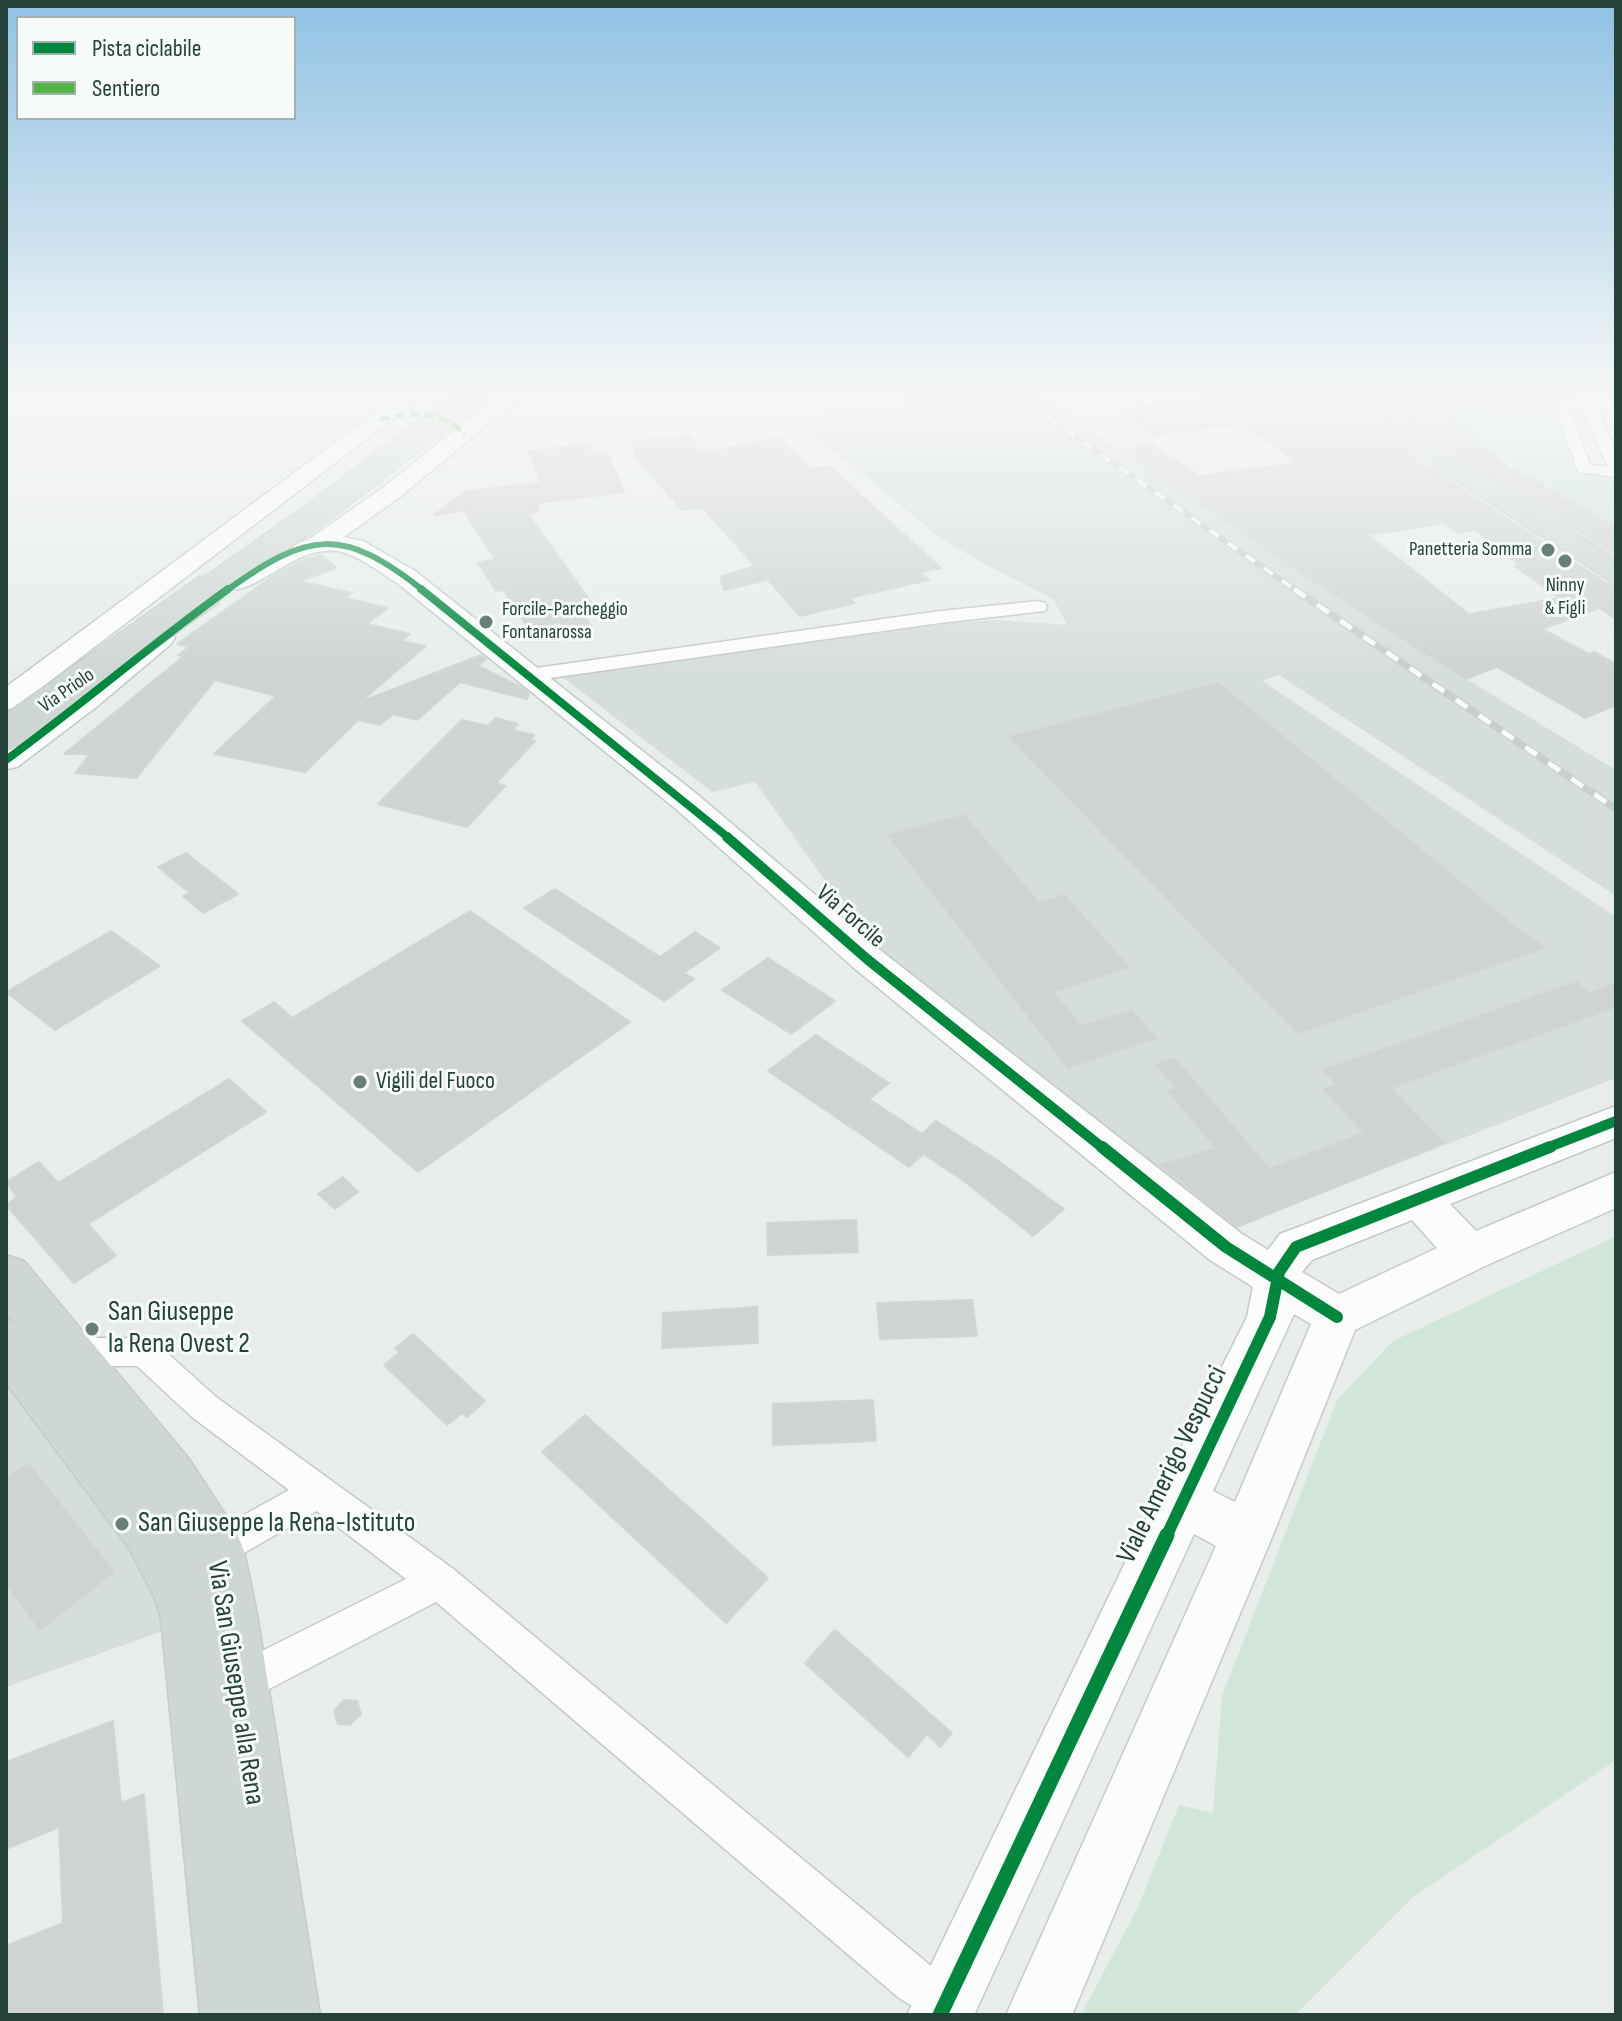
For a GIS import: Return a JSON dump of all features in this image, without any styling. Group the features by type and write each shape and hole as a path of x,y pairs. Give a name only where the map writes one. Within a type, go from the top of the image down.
{"main road":[{"name":"Via Priolo","path":"6,714 249,547 331,486"},
{"name":"Via Priolo","path":"6,734 352,486"},
{"path":"1481,486 1616,572"},
{"name":"Via San Giuseppe alla Rena","path":"25,1324 149,1529 195,1562 191,1619 220,1693 284,2015"},
{"name":"Via San Giuseppe alla Rena","path":"220,1693 236,2015"}],"street":[{"path":"6,701 293,486"},
{"path":"300,486 282,495 259,520 257,529 261,535 285,541 330,540 406,577"},
{"path":"383,486 363,519 365,534 406,577"},
{"path":"6,760 52,728 158,640 266,562 289,551 330,540 397,486"},
{"name":"Via Forcile","path":"406,577 687,802 867,959 1226,1247 1337,1317"},
{"path":"529,675 940,617 1038,607"},
{"name":"Viale Amerigo Vespucci","path":"951,2011 1181,1501 1270,1317 1276,1298 1276,1277 1283,1261 1296,1247 1616,1121"},
{"path":"1039,2015 1247,1535 1337,1317 1469,1253 1616,1189"},
{"path":"1420,1200 1469,1253"},
{"path":"25,1324 144,1352 204,1407 439,1581 951,2011"},
{"path":"195,1562 318,1492"},
{"path":"1181,1501 1247,1535"},
{"path":"220,1693 439,1581"}],"shaded area":[{"path":"878,486 1174,486 1396,636 1616,770 1616,896 1279,675 1262,681 1616,917 1616,1078 1229,1230 868,941 755,782 712,792 561,676 953,623 994,620 1067,625 1053,599 979,561 935,534"},
{"path":"10,1382 128,1540 148,1575 166,1630 6,1687 6,1385"}],"green space":[{"path":"1547,486 1616,486 1616,529"},
{"path":"1616,1236 1616,1760 1413,1897 1295,2015 1081,2015 1138,1907 1179,1805 1213,1813 1222,1696 1337,1400 1393,1341"}],"building":[{"path":"509,486 622,486 624,492 537,503 539,511 528,514 599,613 584,616 592,627 567,633 560,622 528,629 504,590 496,591 478,563 495,559 464,511 434,515 466,491"},
{"path":"662,486 851,486 941,568 921,573 929,580 850,598 855,603 800,616 768,580 724,590 720,577 755,566 703,508 682,510"},
{"path":"1174,486 1458,486 1604,581 1616,584 1616,619 1599,608 1542,629 1589,654 1594,652 1616,664 1616,705 1585,718 1497,667 1466,679","holes":["1444,523 1458,533 1475,530 1521,566 1515,566 1560,598 1469,614 1368,535"]},
{"path":"1506,486 1545,486 1616,528 1616,555"},
{"path":"321,555 337,568 298,581 352,593 345,598 388,608 367,624 410,634 401,641 426,646 360,702 481,655 486,659 478,666 521,687 529,694 527,699 460,682 417,720 393,714 380,725 358,720 305,772 214,754 276,696 215,680 136,778 75,773 90,754 64,754 184,656 178,655 189,647 177,644 276,574"},
{"path":"1218,683 1545,948 1298,1033 1009,737"},
{"path":"496,718 518,724 512,730 534,735 530,740 535,741 496,783 505,786 467,827 378,804 462,720 488,726"},
{"path":"964,815 1039,903 1064,895 1129,967 1053,992 1081,1026 1132,1010 1156,1038 1068,1068 888,835"},
{"path":"186,853 238,894 203,913 183,896 190,893 158,867"},
{"path":"555,889 660,957 695,932 720,948 684,973 694,979 664,1001 524,908"},
{"path":"470,911 630,1022 418,1172 242,1021 274,1002 292,1018"},
{"path":"111,931 160,966 55,1030 6,992"},
{"path":"768,958 835,1001 791,1034 722,990"},
{"path":"1577,982 1589,993 1616,983 1616,1007 1390,1088 1444,1143 1237,1227 1160,1165 1216,1148 1168,1091 1177,1088 1156,1065 1175,1058 1269,1169 1364,1133 1324,1089 1336,1084 1323,1070"},
{"path":"816,1035 889,1083 869,1099 922,1134 936,1121 997,1160 1064,1209 1033,1236 964,1181 923,1154 909,1167 768,1071"},
{"path":"229,1079 266,1112 88,1224 116,1256 74,1283 6,1205 17,1197 6,1182 39,1162 58,1183"},
{"path":"343,1177 358,1192 335,1209 318,1194"},
{"path":"856,1220 858,1252 768,1255 767,1223"},
{"path":"972,1300 977,1336 880,1339 877,1303"},
{"path":"757,1307 758,1343 662,1348 663,1313"},
{"path":"413,1334 485,1401 467,1417 462,1413 447,1425 384,1365 399,1353 395,1348"},
{"path":"873,1400 876,1441 773,1445 773,1404"},
{"path":"585,1415 768,1578 726,1623 542,1452"},
{"path":"28,1463 114,1572 40,1630 6,1584 6,1479"},
{"path":"835,1630 952,1733 940,1747 927,1734 908,1757 805,1663"},
{"path":"344,1700 357,1701 361,1714 350,1725 338,1724 334,1711"},
{"path":"113,1721 121,1803 144,1794 163,2015 6,2015 6,1946 63,1923 59,1827 6,1849 6,1762"}],"railway":[{"path":"1147,486 1297,591"},
{"path":"1294,589 1616,809"}],"cycle path":[{"path":"6,760 85,702 158,640 266,562 312,545 338,543 354,546 406,577 687,802 867,959 1226,1247 1337,1317"},
{"path":"940,2015 1270,1317 1279,1272 1288,1256 1296,1247 1616,1121"}],"place":[{"name":"Panetteria Somma","path":"1548,550"},
{"name":"Ninny & Figli","path":"1565,561"},
{"name":"Forcile-Parcheggio Fontanarossa","path":"486,622"},
{"name":"Vigili del Fuoco","path":"360,1082"},
{"name":"San Giuseppe la Rena Ovest 2","path":"92,1329"},
{"name":"San Giuseppe la Rena-Istituto","path":"122,1524"}]}
